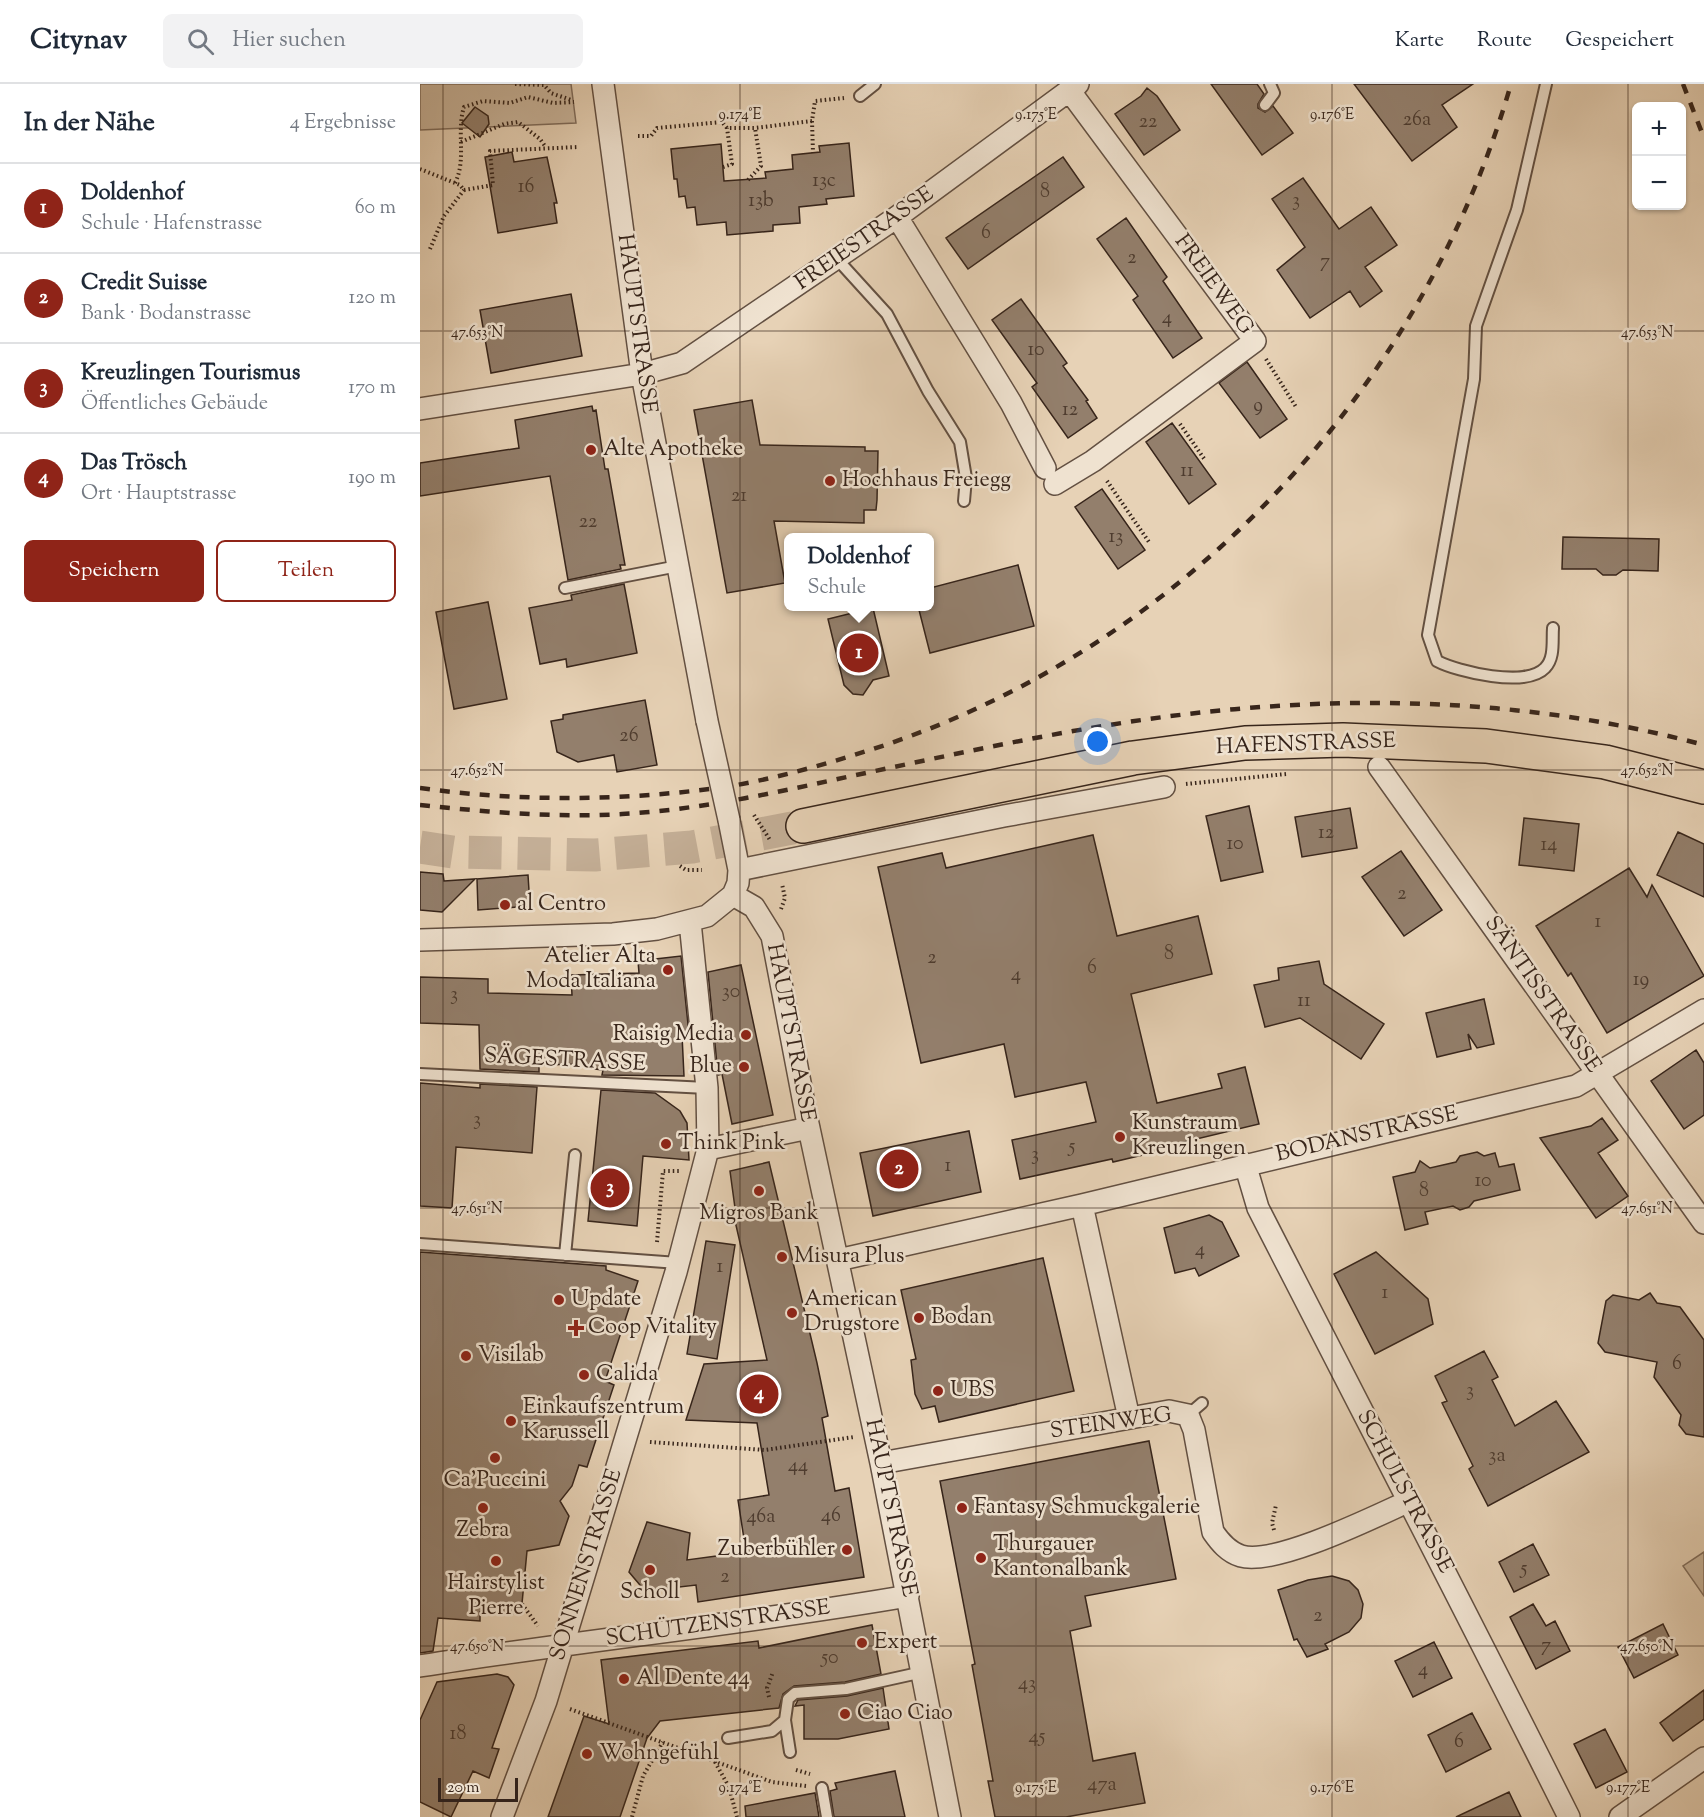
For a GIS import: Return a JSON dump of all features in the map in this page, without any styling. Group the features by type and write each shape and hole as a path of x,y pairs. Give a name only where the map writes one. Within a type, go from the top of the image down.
{"main road":[{"name":"HAFENSTRASSE","path":"803,826 1133,758 1245,743 1355,740 1486,746 1605,762 1704,787"}],"street":[{"name":"HAUPTSTRASSE","path":"603,84 642,374 707,721 739,870 733,895 754,907 772,936 809,1128 908,1596 950,1817"},
{"name":"FREIESTRASSE","path":"420,409 642,374 682,363 897,218 1074,87"},
{"name":"FREIEWEG","path":"897,218 1011,403 1050,476 1093,461 1254,341 1074,87"},
{"name":"SÄNTISSTRASSE","path":"1380,767 1704,1223"},
{"path":"739,870 1004,816 1164,787"},
{"path":"420,940 613,934 690,922 707,916 733,895"},
{"name":"SONNENSTRASSE","path":"502,1817 546,1701 678,1263 708,1149 707,1088 690,922"},
{"name":"BODANSTRASSE","path":"838,1260 1083,1205 1245,1164 1576,1086 1704,1010"},
{"path":"708,1149 809,1128"},
{"name":"SCHULSTRASSE","path":"1245,1164 1258,1208 1407,1502 1441,1562 1569,1817"},
{"path":"1083,1205 1129,1418"},
{"name":"STEINWEG","path":"881,1463 1169,1411 1195,1409 1194,1430 1213,1532 1220,1543 1242,1556 1253,1558 1280,1552 1343,1531 1407,1502"},
{"name":"SCHÜTZENSTRASSE","path":"420,1666 563,1644 764,1620 908,1596"},
{"path":"1620,1817 1704,1758"}],"lane":[{"path":"860,96 874,84"},
{"path":"1265,105 1274,93 1270,84"},
{"path":"1546,84 1517,210 1476,326 1474,379 1428,636 1437,661 1456,670 1524,678 1545,668 1551,657 1553,628"},
{"path":"837,259 887,314 928,391 960,442 966,478 964,501"},
{"path":"565,588 678,566"},
{"name":"SÄGESTRASSE","path":"420,1074 707,1088"},
{"path":"565,1255 575,1155"},
{"path":"420,1244 678,1263"},
{"path":"790,1752 785,1720 788,1699 795,1692 846,1689 923,1672"},
{"path":"728,1738 772,1731 785,1720"},
{"path":"822,1788 827,1817"}],"path":[{"path":"455,183 461,161 461,118 464,107 483,101 510,103 528,97 553,103 574,102 551,93 544,85 515,84"},
{"path":"813,153 812,121 815,101 834,99"},
{"path":"728,128 755,128 812,121"},
{"path":"461,142 504,124 518,122 540,139 543,146 554,148"},
{"path":"638,136 651,136 657,128 722,122 728,128 732,164 723,167"},
{"path":"748,180 761,166 755,128"},
{"path":"430,249 444,216 464,190 493,185 490,151 578,147"},
{"path":"420,169 455,183 464,190"},
{"path":"1254,341 1296,407"},
{"path":"1167,406 1205,460"},
{"path":"1093,461 1149,542"},
{"path":"754,815 774,844"},
{"path":"680,866 686,870 702,870"},
{"path":"656,1262 663,1171 702,1172"},
{"path":"624,1440 765,1450 875,1434"},
{"path":"522,1604 542,1631"},
{"path":"570,1709 772,1782 822,1788 829,1780 825,1773 807,1775 796,1771 790,1752"},
{"path":"632,1817 643,1776 663,1742"},
{"path":"715,1761 729,1787 737,1817"}],"shaded area":[{"path":"420,84 571,84 576,123 420,130"},
{"path":"1704,1552 1704,1596 1683,1566"}],"building":[{"path":"1211,84 1257,84 1264,94 1258,108 1265,112 1273,106 1293,133 1262,155"},
{"path":"1354,84 1473,84 1442,105 1457,127 1412,161"},
{"path":"1147,88 1157,96 1180,130 1144,155 1115,114 1141,96"},
{"path":"475,107 488,116 489,124 480,137 462,123"},
{"path":"849,143 854,196 826,199 827,204 799,207 800,223 773,225 773,231 727,235 726,222 697,225 695,207 687,208 685,196 679,197 677,179 674,179 671,149 721,144 724,181 766,178 765,172 793,169 792,155 820,152 819,146"},
{"path":"512,152 514,162 547,157 557,203 554,203 557,223 498,233 485,157"},
{"path":"1063,157 1084,187 968,269 946,238"},
{"path":"1303,178 1339,229 1371,207 1397,245 1365,267 1382,291 1360,307 1350,291 1310,318 1277,270 1305,247 1272,199"},
{"path":"1126,218 1167,277 1163,281 1202,338 1173,358 1133,300 1138,296 1097,239"},
{"path":"571,294 582,356 491,373 480,310"},
{"path":"1021,299 1067,363 1063,366 1088,400 1086,401 1097,418 1068,438 1032,387 1037,383 992,320"},
{"path":"1247,362 1287,419 1260,438 1219,383"},
{"path":"752,400 760,445 865,447 865,451 878,451 876,510 864,510 864,523 774,521 784,583 727,593 694,410"},
{"path":"592,406 593,411 596,410 605,469 608,469 625,565 620,565 621,569 568,580 550,476 420,496 420,463 519,448 515,420"},
{"path":"1172,423 1216,484 1189,504 1146,442"},
{"path":"1102,489 1145,550 1118,569 1075,507"},
{"path":"1563,537 1659,539 1658,571 1623,570 1616,575 1603,575 1596,569 1562,569"},
{"path":"1018,565 1034,626 930,653 919,611 934,611 934,587"},
{"path":"624,584 637,653 567,667 566,659 540,664 529,608 572,600 571,595"},
{"path":"488,602 507,699 454,709 436,612"},
{"path":"861,611 874,611 889,676 873,680 863,695 853,694 844,685 828,619"},
{"path":"645,700 657,765 617,772 614,755 578,762 557,752 551,721 563,719 563,715"},
{"path":"1249,806 1263,872 1221,881 1206,816"},
{"path":"1350,808 1357,848 1302,857 1295,817"},
{"path":"1524,818 1579,824 1574,871 1519,865"},
{"path":"1678,832 1704,844 1704,897 1657,875"},
{"path":"1093,835 1117,936 1198,916 1212,974 1131,994 1157,1103 1222,1088 1218,1074 1245,1067 1259,1124 1163,1147 1164,1150 1113,1162 1112,1159 1020,1179 1012,1140 1096,1122 1086,1082 1015,1097 1004,1044 921,1063 878,867 942,853 946,868"},
{"path":"1401,851 1442,910 1404,936 1362,877"},
{"path":"1629,868 1647,897 1652,885 1704,976 1607,1033 1571,973 1568,976 1536,926"},
{"path":"420,872 443,874 444,881 475,879 442,912 420,910"},
{"path":"528,875 530,906 478,910 477,879"},
{"path":"681,956 689,1034 682,1035 684,1076 602,1075 603,1070 587,1068 587,1064 539,1065 539,1072 480,1069 479,1025 420,1023 420,977 488,979 488,993 572,995 571,975 639,973 638,961"},
{"path":"1319,961 1324,984 1384,1024 1361,1059 1300,1018 1265,1027 1254,985 1279,980 1278,968"},
{"path":"741,965 773,1115 732,1124 722,1074 718,1075 708,972"},
{"path":"1484,999 1494,1044 1477,1048 1468,1034 1471,1049 1437,1057 1426,1013"},
{"path":"1696,1050 1704,1063 1704,1115 1684,1129 1651,1081"},
{"path":"420,1083 480,1088 480,1084 537,1087 532,1153 456,1147 452,1208 420,1206"},
{"path":"601,1090 655,1093 680,1111 687,1123 689,1160 643,1156 637,1226 588,1221"},
{"path":"1602,1118 1618,1140 1598,1153 1628,1196 1596,1218 1540,1138 1591,1126"},
{"path":"969,1131 981,1192 873,1216 860,1153"},
{"path":"1477,1152 1484,1156 1495,1153 1499,1167 1514,1164 1520,1190 1474,1201 1469,1207 1460,1210 1453,1206 1425,1212 1428,1224 1405,1230 1393,1177 1415,1172 1420,1161 1430,1168 1456,1162 1460,1156"},
{"path":"769,1162 828,1416 822,1418 835,1491 849,1488 864,1577 698,1602 696,1585 645,1591 629,1572 647,1522 690,1533 687,1560 746,1552 738,1500 769,1495 757,1423 686,1420 704,1364 767,1360 732,1208 735,1208 730,1171"},
{"path":"1209,1215 1222,1222 1239,1256 1199,1276 1195,1268 1175,1273 1164,1228"},
{"path":"706,1241 735,1245 717,1359 687,1354"},
{"name":"Einkaufszentrum Karussell","path":"420,1252 606,1266 606,1270 638,1281 605,1381 614,1385 587,1467 579,1465 572,1486 560,1501 569,1516 559,1545 527,1551 521,1614 480,1612 480,1621 438,1618 433,1651 420,1653"},
{"path":"1376,1252 1428,1299 1433,1324 1375,1354 1334,1274"},
{"path":"1043,1258 1074,1391 939,1422 935,1406 922,1409 915,1394 911,1360 916,1359 901,1290"},
{"path":"1650,1293 1657,1303 1680,1307 1704,1340 1704,1437 1686,1434 1679,1425 1681,1415 1654,1377 1657,1362 1605,1352 1598,1343 1606,1301 1613,1295 1639,1300"},
{"path":"1484,1351 1498,1377 1492,1380 1515,1426 1556,1401 1589,1452 1488,1506 1469,1469 1473,1466 1442,1403 1447,1401 1435,1376"},
{"path":"1149,1441 1176,1579 1085,1596 1091,1626 1070,1631 1093,1761 1135,1753 1145,1803 1066,1817 995,1817 988,1781 993,1781 972,1665 975,1664 940,1481"},
{"path":"1533,1544 1549,1575 1514,1592 1499,1562"},
{"path":"1332,1576 1349,1581 1358,1590 1363,1604 1361,1618 1349,1632 1325,1644 1328,1649 1307,1657 1297,1639 1294,1640 1278,1590 1308,1580"},
{"path":"1533,1604 1546,1626 1555,1621 1570,1651 1536,1669 1510,1617"},
{"path":"1663,1624 1678,1655 1634,1678 1618,1647"},
{"path":"872,1625 881,1674 845,1682 794,1686 783,1694 779,1708 660,1721 647,1738 620,1817 548,1817 584,1716 609,1724 601,1660 758,1641 759,1648"},
{"path":"1434,1642 1452,1678 1413,1697 1395,1661"},
{"path":"497,1674 508,1677 514,1685 492,1748 499,1749 489,1778 473,1771 451,1817 420,1802 420,1720 437,1682"},
{"name":"Ciao Ciao","path":"883,1688 889,1729 838,1739 804,1739 804,1705 795,1706 798,1700 847,1696"},
{"path":"1704,1690 1704,1719 1673,1741 1660,1723"},
{"path":"1472,1713 1491,1749 1446,1772 1428,1735"},
{"path":"1605,1729 1627,1772 1596,1788 1574,1744"},
{"path":"895,1771 905,1817 834,1817 830,1791 837,1789 835,1783"},
{"path":"1509,1792 1521,1817 1456,1817"},
{"path":"815,1793 819,1817 746,1817 745,1806"}],"tunnel":[{"path":"420,847 453,852 595,855 692,847 803,826"}],"railway":[{"path":"420,788 496,796 572,798 687,792 762,780 870,750 983,706 1088,648 1185,578 1273,496 1350,405 1416,305 1470,198 1511,84"},
{"path":"1683,84 1704,138"},
{"path":"420,805 546,815 622,814 679,809 763,795 1039,737 1103,726 1178,715 1329,704 1405,703 1480,707 1555,715 1630,728 1704,745"}],"place":[{"name":"Alte Apotheke","path":"591,450"},
{"name":"Hochhaus Freiegg","path":"830,481"},
{"name":"Doldenhof","path":"859,653"},
{"name":"al Centro","path":"505,905"},
{"name":"Atelier Alta Moda Italiana","path":"668,970"},
{"name":"Raisig Media","path":"746,1035"},
{"name":"Blue","path":"744,1067"},
{"name":"Kunstraum Kreuzlingen","path":"1120,1137"},
{"name":"Think Pink","path":"666,1144"},
{"name":"Credit Suisse","path":"899,1169"},
{"name":"Kreuzlingen Tourismus","path":"610,1188"},
{"name":"Migros Bank","path":"759,1191"},
{"name":"Misura Plus","path":"782,1257"},
{"name":"Update","path":"559,1300"},
{"name":"American Drugstore","path":"792,1313"},
{"name":"Bodan","path":"919,1318"},
{"name":"Coop Vitality","path":"576,1328"},
{"name":"Visilab","path":"466,1356"},
{"name":"Calida","path":"584,1375"},
{"name":"UBS","path":"938,1391"},
{"name":"Das Trösch","path":"759,1394"},
{"name":"Einkaufszentrum Karussell","path":"511,1421"},
{"name":"Ca'Puccini","path":"495,1458"},
{"name":"Zebra","path":"483,1508"},
{"name":"Fantasy Schmuckgalerie","path":"962,1508"},
{"name":"Zuberbühler","path":"847,1550"},
{"name":"Thurgauer Kantonalbank","path":"981,1558"},
{"name":"Hairstylist Pierre","path":"496,1561"},
{"name":"Scholl","path":"650,1570"},
{"name":"Expert","path":"862,1643"},
{"name":"Al Dente 44","path":"624,1679"},
{"name":"Ciao Ciao","path":"845,1714"},
{"name":"Wohngefühl","path":"587,1754"}]}
